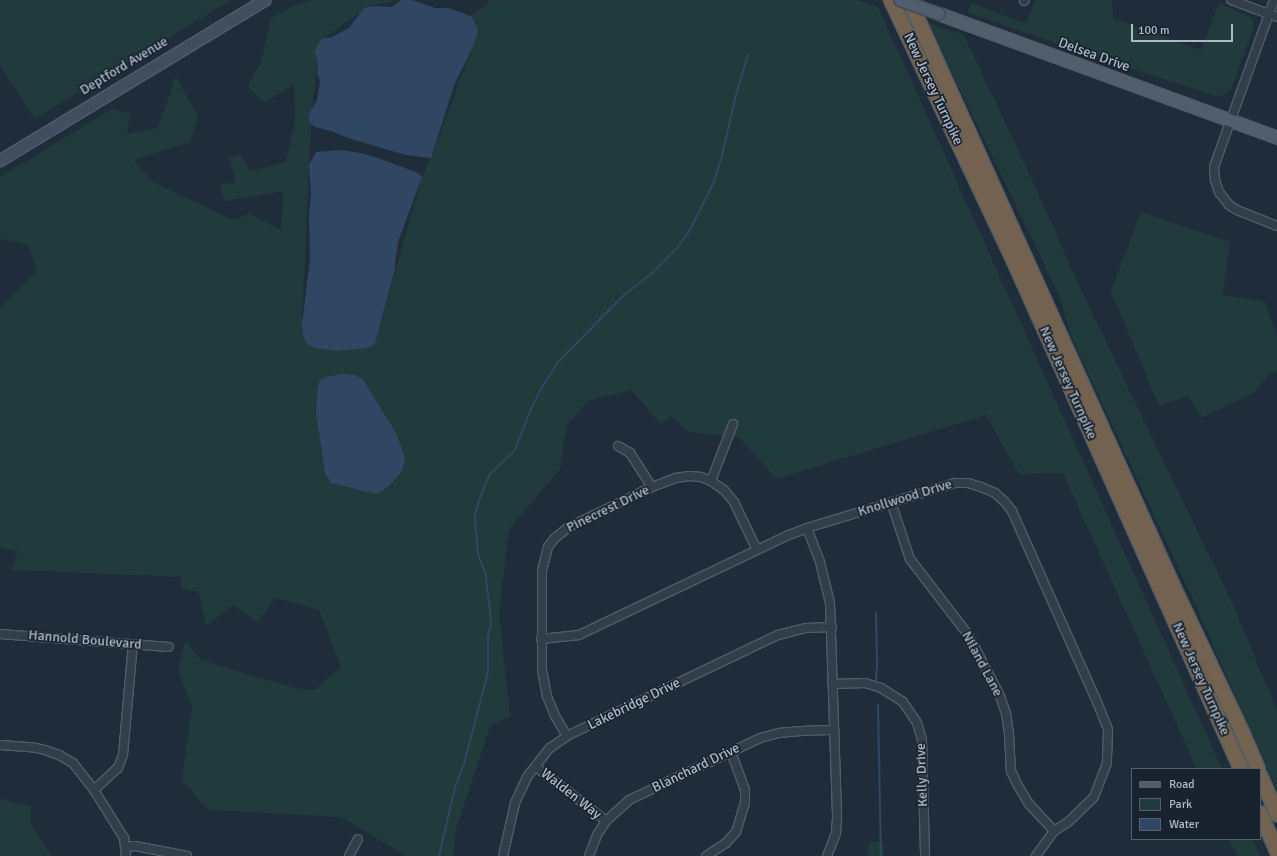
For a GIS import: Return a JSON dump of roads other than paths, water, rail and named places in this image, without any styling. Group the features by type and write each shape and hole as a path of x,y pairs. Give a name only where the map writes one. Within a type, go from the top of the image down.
{"highway":[{"name":"New Jersey Turnpike","path":"891,0 1019,273 1241,768"},
{"name":"New Jersey Turnpike","path":"909,0 1117,462 1258,768"},
{"path":"1261,777 1277,814"},
{"path":"1261,814 1277,851"}],"main road":[{"name":"Delsea Drive","path":"900,0 1277,138"}],"street":[{"name":"Deptford Avenue","path":"0,160 264,0"},
{"path":"1231,0 1273,16"},
{"path":"1274,0 1273,16 1214,167 1215,180 1219,192 1229,205 1237,210 1277,226"},
{"path":"711,481 733,424"},
{"path":"618,446 630,453 652,487"},
{"name":"Pinecrest Drive","path":"567,736 555,716 544,683 542,639 542,571 548,547 554,539 567,528 652,487 676,478 689,476 701,477 711,481 724,490 734,502 757,550"},
{"name":"Knollwood Drive","path":"542,639 579,635 757,550 807,528 955,483 968,483 995,493 1005,502 1020,527 1108,730 1107,763 1094,797 1068,822 1054,832 1036,856"},
{"name":"Niland Lane","path":"891,502 910,559 969,636 986,666 1006,713 1011,771 1029,804 1054,832"},
{"path":"807,528 820,562 828,591 832,628 837,818 836,832 828,856"},
{"name":"Lakebridge Drive","path":"503,856 514,803 527,777 550,748 567,736 778,635 806,628 832,628"},
{"name":"Hannold Boulevard","path":"0,634 170,646"},
{"path":"94,790 118,768 123,755 133,644"},
{"name":"Kelly Drive","path":"833,684 865,683 881,688 903,702 917,723 922,740 923,752 925,856"},
{"name":"Blanchard Drive","path":"589,856 597,835 606,821 629,800 760,738 779,733 834,730"},
{"path":"0,745 31,747 59,755 73,763 94,790 124,838 126,856"},
{"path":"706,856 726,844 736,832 745,803 745,790 732,752"},
{"name":"Walden Way","path":"536,767 606,821"},
{"path":"349,856 358,839"},
{"path":"126,847 135,846 187,856"}],"water":[{"path":"401,0 412,0 435,8 449,8 472,17 478,32 472,49 455,83 431,158 406,155 315,127 310,123 308,116 317,100 320,82 317,73 318,66 315,51 319,42 322,39 332,37 349,28 364,8 373,6 392,7"},
{"path":"340,150 361,153 381,159 418,173 422,177 398,242 395,269 375,344 367,348 337,351 315,348 307,344 303,335 302,325 310,259 309,214 311,195 309,165 316,152"},
{"path":"341,374 356,375 364,381 396,433 405,458 402,471 389,486 376,494 331,483 325,473 316,413 318,385 320,380 325,377"}],"waterway":[{"path":"439,856 455,787 464,764 488,672 488,635 491,625 486,575 478,554 475,516 478,503 490,474 515,450 531,409 557,363 623,296 650,275 678,247 690,230 713,184 722,156 736,95 748,55"},
{"path":"876,612 876,680"},
{"path":"878,704 881,856"}]}
